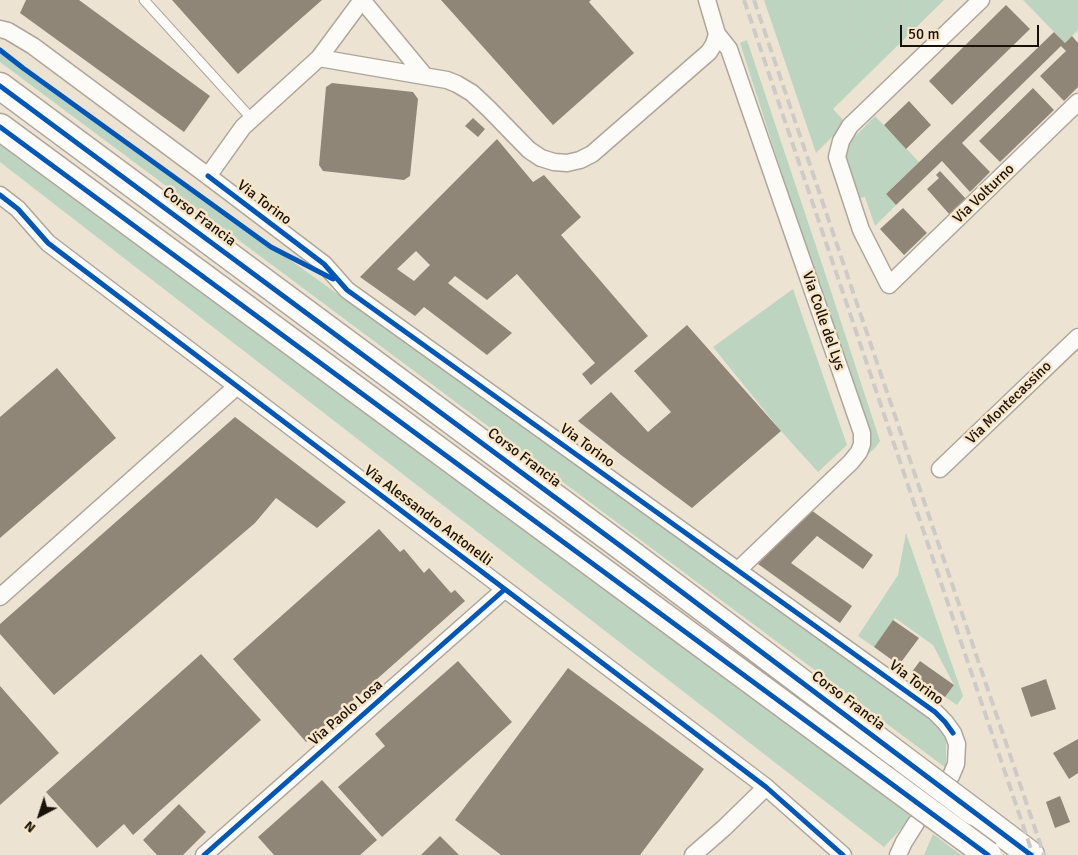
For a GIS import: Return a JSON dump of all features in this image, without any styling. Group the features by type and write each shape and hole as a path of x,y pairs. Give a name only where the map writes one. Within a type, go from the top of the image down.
{"main road":[{"name":"Corso Francia","path":"0,86 630,553 1031,855"},
{"path":"0,127 988,855"}],"street":[{"path":"208,176 234,143 243,127 319,58 362,0 425,76"},
{"name":"Via Colle del Lys","path":"707,0 717,34 729,49 862,433 862,444 852,462 738,570"},
{"path":"918,60 981,0"},
{"name":"Via Torino","path":"0,29 8,31 33,46 208,176 324,264 347,290 935,712 953,733 957,744 956,764 951,776"},
{"path":"319,58 447,80 457,84 489,109 529,150 541,158 567,163 580,160 592,154 709,52 717,34"},
{"name":"Via Volturno","path":"918,60 850,126 841,141 837,157 861,230 889,286 1078,102"},
{"name":"Via Alessandro Antonelli","path":"0,195 18,209 48,243 766,787 843,855"},
{"name":"Via Montecassino","path":"940,469 1078,337"},
{"path":"0,597 236,386"},
{"name":"Via Paolo Losa","path":"204,855 504,590"},
{"path":"694,855 766,787"},
{"path":"898,855 916,823"}],"lane":[{"path":"144,0 252,119"}],"path":[{"path":"854,0 850,7 848,26 866,45"},
{"path":"846,64 906,7 899,0"},
{"path":"886,26 918,60"}],"green space":[{"path":"764,0 944,0 833,109 846,123 816,153"},
{"path":"1023,0 1078,0 1078,30 1065,43"},
{"path":"747,40 880,441 856,465 868,442 740,43"},
{"path":"0,52 946,730 946,768 0,62"},
{"path":"875,116 919,162 886,194 896,205 875,226 865,197 858,198 844,158 848,144"},
{"path":"0,142 912,817 884,847 0,162"},
{"path":"793,289 847,445 818,472 781,431 713,347"},
{"path":"906,533 963,696 957,705 945,697 954,685 933,645 895,618 874,647 858,636 898,575"},
{"path":"933,834 961,855 924,855"}],"building":[{"path":"26,0 79,0 210,96 184,132 20,13"},
{"path":"172,0 322,0 238,74"},
{"path":"441,0 591,0 589,2 634,53 553,125"},
{"path":"1006,5 1030,29 952,105 929,81"},
{"path":"1054,32 1065,43 1072,36 1078,43 1078,87 1064,101 1040,76 1066,51 1061,46 962,143 990,172 970,192 942,161 896,205 886,194"},
{"path":"332,83 413,92 418,99 410,176 404,180 323,171 319,165 326,87"},
{"path":"1033,88 1054,110 1000,162 979,141"},
{"path":"909,101 931,125 906,149 884,125"},
{"path":"473,118 485,129 478,137 465,126"},
{"path":"497,139 533,182 544,175 581,217 561,235 648,336 591,385 582,374 595,363 517,274 487,300 455,276 448,283 512,333 487,355 424,307 415,316 360,277","holes":["416,251 430,265 414,281 397,269"]},
{"path":"940,171 967,200 950,215 927,189 939,178 936,175"},
{"path":"903,208 927,233 904,255 880,229"},
{"path":"687,325 781,431 692,508 578,421 611,392 648,432 671,412 634,371"},
{"path":"57,368 116,438 0,538 0,417"},
{"path":"235,417 346,502 317,528 276,498 255,523 54,695 0,634 0,624"},
{"path":"811,510 873,555 863,569 817,536 791,563 852,606 840,623 758,564"},
{"path":"379,529 400,552 404,549 424,573 429,568 451,593 455,590 465,601 306,742 233,659"},
{"path":"893,620 919,638 899,665 874,647"},
{"path":"201,654 261,720 133,835 124,824 97,848 46,792"},
{"path":"458,661 512,722 382,837 338,787 385,746 375,734"},
{"path":"920,661 954,685 945,697 911,673"},
{"path":"568,668 704,769 640,855 501,855 455,820"},
{"path":"1046,679 1056,709 1031,717 1021,688"},
{"path":"0,686 59,753 0,805"},
{"path":"1078,739 1078,773 1069,779 1053,753"},
{"path":"322,780 377,840 360,855 274,855 258,837"},
{"path":"1060,796 1070,822 1055,828 1046,802"},
{"path":"179,804 206,832 183,855 157,855 143,840"},
{"path":"440,836 459,855 421,855"}],"railway":[{"path":"744,0 1033,855"},
{"path":"754,0 1044,855"}],"cycle path":[{"path":"0,50 271,247 333,279"},
{"path":"0,86 630,553 1031,855"},
{"path":"0,127 988,855"},
{"path":"208,176 324,264 347,290 935,712 953,733"},
{"path":"0,195 18,209 48,243 766,787 843,855"},
{"path":"204,855 504,590"}]}
